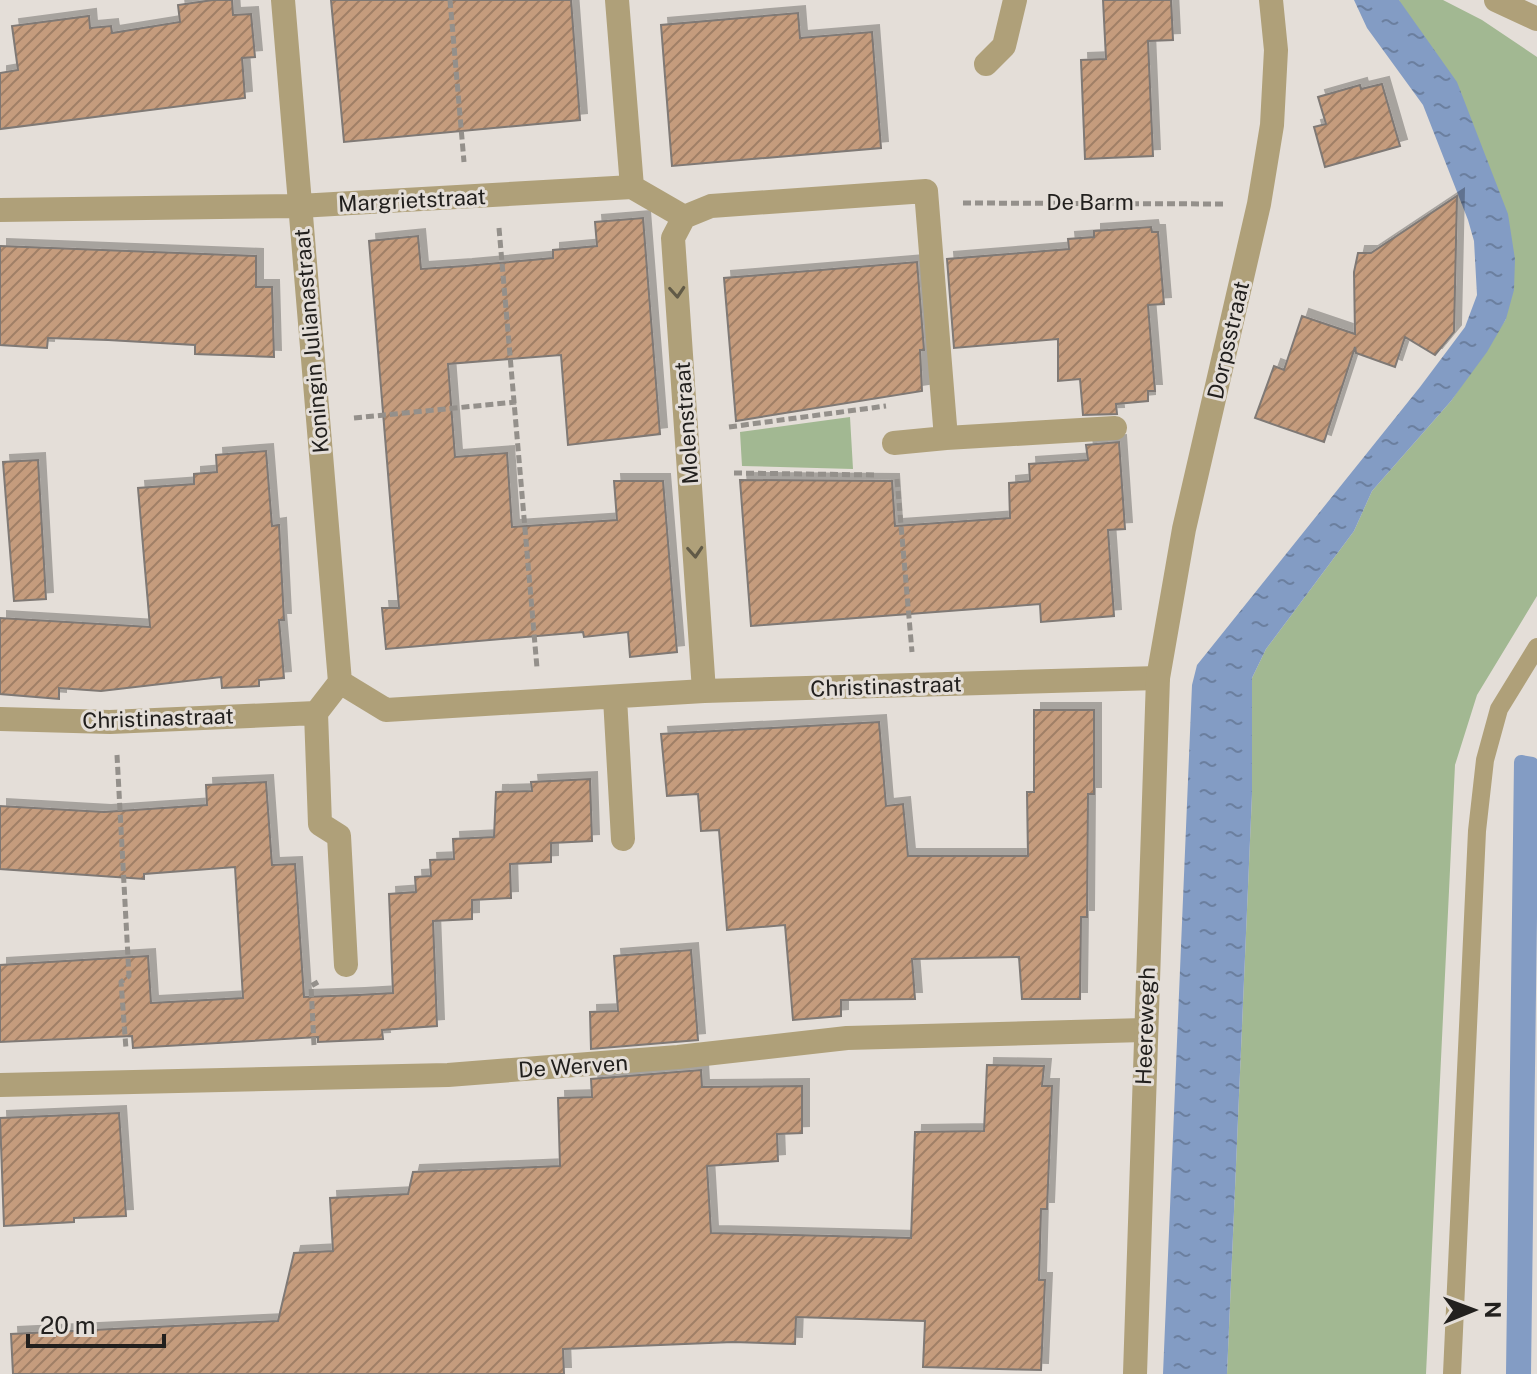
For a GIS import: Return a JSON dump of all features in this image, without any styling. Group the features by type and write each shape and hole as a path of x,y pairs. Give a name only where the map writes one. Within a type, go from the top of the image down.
{"street":[{"name":"Koningin Julianastraat","path":"283,0 340,682"},
{"path":"617,0 632,187 684,217 711,206 926,191 946,438"},
{"path":"986,64 1004,46 1015,0"},
{"name":"Dorpsstraat","path":"1158,678 1184,529 1259,204 1275,80 1276,50 1271,0"},
{"path":"1496,0 1537,19"},
{"name":"Margrietstraat","path":"0,210 299,206 632,187"},
{"name":"Molenstraat","path":"684,217 673,238 704,691"},
{"path":"894,443 1115,428"},
{"name":"Christinastraat","path":"340,682 386,710 704,691 1158,678"},
{"name":"Heerewegh","path":"1135,1374 1158,678"},
{"path":"340,682 316,713 320,824 339,836 346,965"},
{"path":"615,698 623,839"},
{"name":"Christinastraat","path":"0,719 115,721 316,713"},
{"name":"De Werven","path":"0,1085 448,1075 666,1058 847,1038 1144,1030"}],"lane":[{"path":"1452,1374 1477,831 1485,760 1499,709 1537,647"}],"path":[{"path":"450,0 466,197"},
{"name":"De Barm","path":"926,191 944,203 1259,204"},
{"path":"495,195 516,402 539,702"},
{"path":"317,421 516,402"},
{"path":"729,427 890,405 914,685"},
{"path":"734,473 897,476"},
{"path":"115,721 129,976 121,982 128,1082"},
{"path":"315,1078 311,986 346,965"}],"green space":[{"path":"1399,0 1443,0 1482,20 1537,57 1537,596 1477,695 1455,765 1426,1374 1227,1374 1252,794 1252,678 1266,649 1354,531 1372,491 1451,401 1506,319"},
{"path":"850,417 853,469 742,466 740,432"}],"water":[{"path":"1354,0 1399,0 1457,82 1508,214 1515,259 1514,290 1506,319 1487,352 1451,401 1372,491 1354,531 1266,649 1252,678 1252,794 1227,1374 1163,1374 1192,685 1197,665 1420,387 1465,327 1477,295 1474,241 1423,105 1367,28"}],"building":[{"path":"232,0 233,15 251,14 255,57 242,58 245,98 0,129 0,73 18,70 12,26 89,16 90,28 111,26 112,33 180,22 178,5"},
{"path":"331,0 571,0 580,120 344,142"},
{"path":"1103,0 1171,0 1173,40 1148,41 1153,156 1085,159 1081,60 1106,59"},
{"path":"798,13 800,38 872,32 881,148 672,166 661,25"},
{"path":"1382,84 1400,146 1325,167 1314,127 1326,124 1318,97 1360,85 1361,89"},
{"path":"1457,196 1454,332 1435,355 1405,337 1395,367 1356,353 1355,347 1324,442 1255,418 1274,366 1284,370 1302,316 1355,334 1354,272 1358,253 1371,253"},
{"path":"643,218 660,434 568,445 561,355 448,364 455,457 507,453 512,527 617,520 614,481 663,481 677,652 630,657 628,632 584,637 583,632 386,649 382,608 399,608 369,241 418,236 421,269 465,266 553,258 553,250 597,246 595,222"},
{"path":"1151,227 1152,232 1158,232 1164,304 1148,305 1155,391 1148,391 1148,401 1116,404 1117,414 1083,415 1080,379 1058,381 1058,339 954,348 947,259 1069,249 1068,239 1094,237 1094,231"},
{"path":"0,246 256,256 256,287 272,287 274,357 195,354 195,345 108,340 48,338 47,348 0,345"},
{"path":"917,262 924,350 920,350 922,391 736,421 724,278"},
{"path":"1119,442 1125,529 1108,530 1114,616 1041,622 1040,604 751,626 740,480 892,481 895,526 1010,518 1009,483 1030,481 1029,464 1088,460 1086,445"},
{"path":"266,451 272,526 279,525 284,620 279,620 284,678 259,680 259,686 222,688 221,677 101,691 59,688 59,699 0,694 0,618 150,627 138,488 194,484 194,474 217,472 216,455"},
{"path":"38,460 46,599 14,601 3,462"},
{"path":"1034,710 1094,710 1094,794 1088,794 1087,917 1081,917 1080,999 1022,999 1019,957 912,959 915,999 841,1000 841,1016 793,1020 785,925 727,930 719,830 701,831 698,794 667,796 661,734 879,722 886,806 903,804 908,856 1028,856 1027,792 1034,792"},
{"path":"590,779 592,841 551,843 551,862 510,864 511,898 472,900 472,919 433,921 437,1026 382,1030 383,1039 318,1042 318,1037 133,1048 132,1036 0,1042 0,965 148,956 151,1003 243,998 235,867 144,874 144,879 0,869 0,806 104,812 207,805 206,785 266,782 272,865 295,864 304,997 358,995 393,993 389,894 416,892 415,877 431,876 430,860 454,859 453,839 494,837 496,792 532,791 531,782"},
{"path":"691,950 698,1040 591,1049 590,1012 618,1011 614,956"},
{"path":"987,1065 1044,1066 1042,1086 1052,1086 1047,1209 1041,1209 1039,1280 1045,1280 1041,1370 923,1367 925,1321 796,1317 795,1344 733,1342 563,1349 564,1374 13,1374 11,1334 278,1321 294,1253 333,1251 330,1198 408,1194 413,1172 560,1166 558,1098 592,1097 591,1079 701,1070 702,1087 802,1086 802,1133 777,1134 778,1161 707,1166 711,1233 911,1238 915,1132 984,1131"},
{"path":"119,1113 126,1216 4,1226 0,1118"}],"waterway":[{"path":"1513,1374 1521,762 1532,764 1524,1374"}]}
